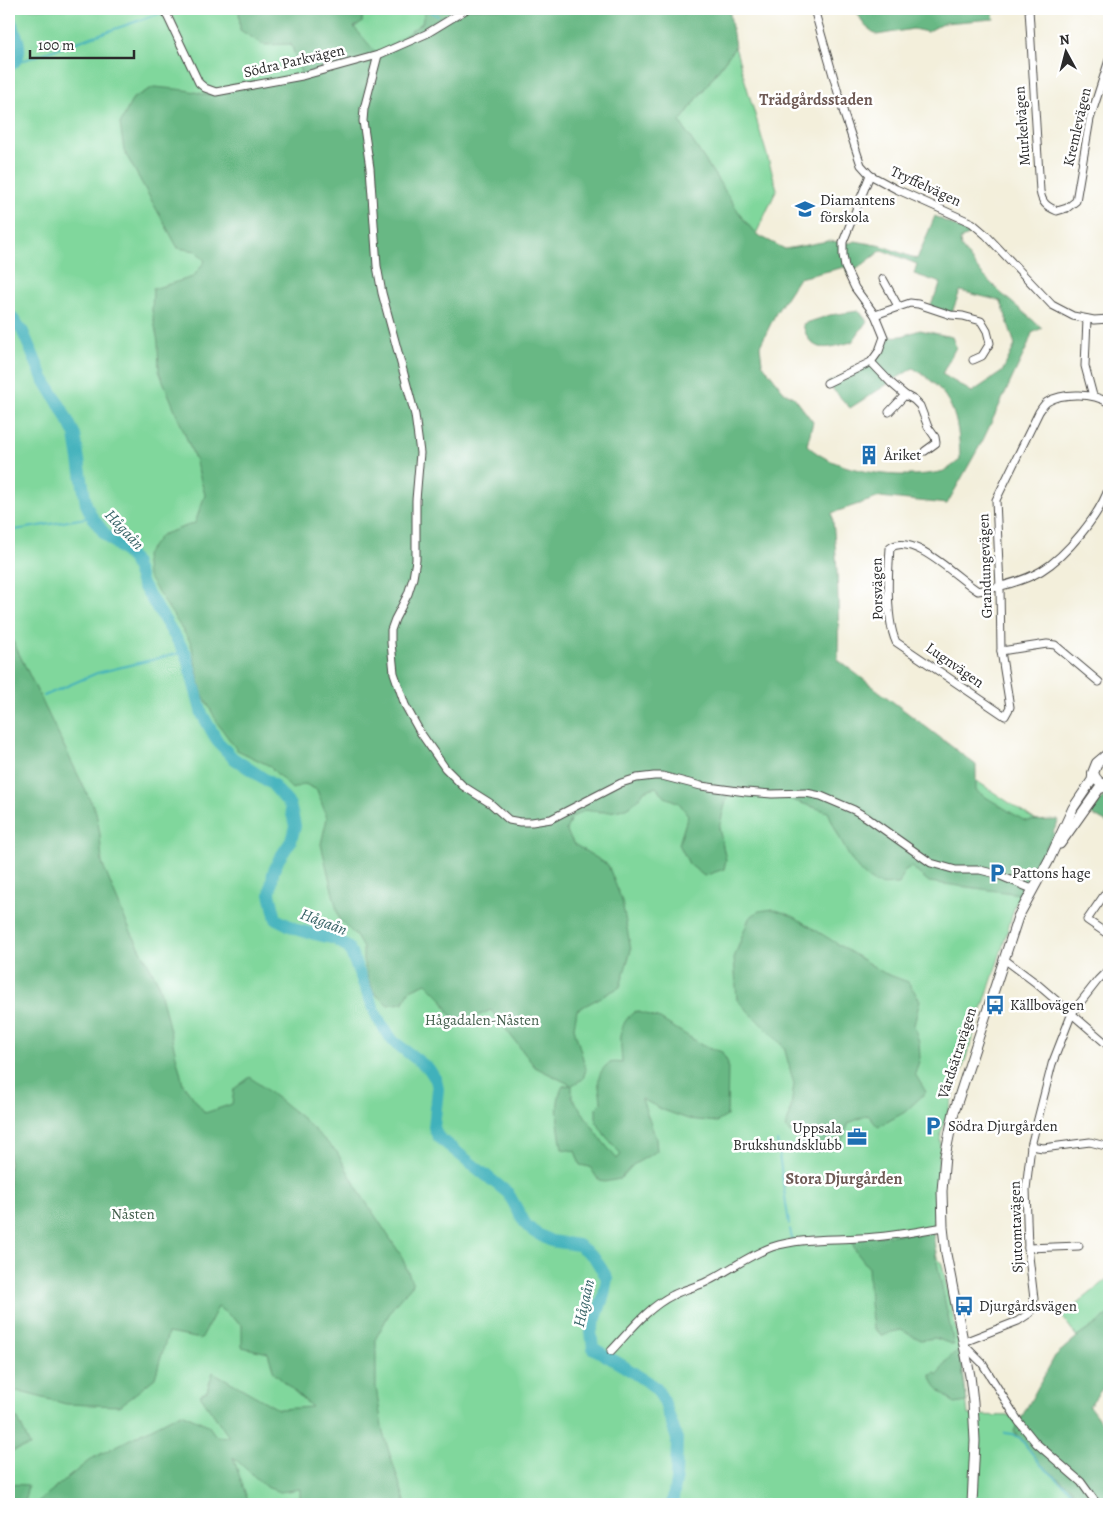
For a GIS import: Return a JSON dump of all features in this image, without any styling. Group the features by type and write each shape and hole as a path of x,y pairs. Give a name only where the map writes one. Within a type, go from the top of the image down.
{"main road":[{"path":"1107,757 1094,766 1093,773 1098,782 1108,786"}],"street":[{"name":"Södra Parkvägen","path":"164,9 200,83 212,91 302,76 378,55 426,34 467,9"},
{"name":"Tryffelvägen","path":"814,9 861,165 870,175 896,189 972,223 986,235 1052,305 1073,316 1087,319 1109,319"},
{"name":"Murkelvägen","path":"1029,9 1042,200 1046,206 1057,211 1067,208 1076,201"},
{"path":"378,55 364,109 363,121 370,168 377,266 382,293 415,415 420,454 416,500 416,560 408,594 391,630 391,643 394,673 405,705 444,768 463,786 490,803 509,820 520,822 551,819 621,784 637,778 654,776 662,776 701,786 746,792 772,794 806,793 821,796 866,817 931,863 956,870 980,870 996,874 1032,890"},
{"name":"Kremlevägen","path":"1076,201 1090,119 1109,60"},
{"path":"827,383 871,362 879,351 884,337 875,315 855,288 845,267 843,242 870,175"},
{"path":"883,279 898,306"},
{"path":"875,315 910,303 951,315 981,321 987,331 990,344 982,356 973,360"},
{"path":"1087,319 1085,366 1092,396"},
{"path":"871,362 890,383 920,406 936,443 925,451"},
{"path":"889,412 905,395"},
{"name":"Grandungevägen","path":"1005,716 1010,707 1000,651 1000,587 996,500 1039,412 1047,402 1069,396 1092,396 1109,403"},
{"path":"1000,587 1027,578 1055,560 1087,527 1109,487"},
{"name":"Porsvägen","path":"893,635 890,621 889,562 890,548 894,546 907,546 930,554 954,572 965,584 978,591 1000,587"},
{"name":"Lugnvägen","path":"893,635 896,642 1005,716"},
{"path":"1000,651 1047,644 1055,646 1099,682"},
{"name":"Vårdsätravägen","path":"972,1504 975,1441 970,1376 946,1254 942,1191 945,1156 954,1112 1018,917 1073,808 1092,780 1093,773"},
{"name":"Vårdsätravägen","path":"1048,860 1099,789 1108,786"},
{"path":"1109,888 1088,920 1109,935"},
{"path":"1004,959 1036,983 1109,1046"},
{"path":"1072,1014 1098,980 1109,969"},
{"name":"Sjutomtavägen","path":"964,1344 1018,1321 1030,1313 1034,1299 1028,1248 1026,1189 1031,1146 1052,1064 1072,1014"},
{"path":"1031,1146 1043,1148 1090,1142 1109,1146"},
{"path":"611,1351 644,1315 658,1303 674,1294 707,1282 751,1256 773,1247 805,1241 872,1238 907,1234 943,1227"},
{"path":"1028,1248 1079,1246"},
{"path":"964,1344 982,1363 1019,1422 1036,1443 1081,1482 1097,1504"}],"green space":[{"name":"Hågadalen-Nåsten","path":"9,9 677,9 685,115 735,47 777,189 756,234 744,220 715,606 1056,834 1016,902 941,1133 933,1237 937,1257 942,1264 962,1358 968,1415 1018,1416 1097,1504 9,1504"},
{"path":"239,9 363,9 362,23 354,27 378,55 422,23 425,9 730,9 735,47 680,122 744,220 756,234 785,249 828,241 850,243 855,241 882,246 917,259 935,216 970,234 960,240 961,247 981,273 1002,294 1042,328 1032,333 983,440 947,504 880,497 832,513 838,586 838,660 976,765 976,791 1025,821 1059,820 1040,859 1020,894 929,882 911,867 905,870 899,884 877,884 867,878 853,862 828,812 789,799 728,793 719,828 726,860 724,869 704,876 689,864 679,844 688,815 679,803 665,797 656,787 644,791 633,804 626,808 610,812 585,810 571,818 566,830 574,844 608,865 622,901 631,950 620,987 577,1010 574,1028 586,1069 583,1079 572,1085 572,1097 617,1159 621,1154 596,1121 596,1108 601,1103 599,1076 608,1064 614,1062 622,1063 621,1034 625,1021 636,1011 660,1019 701,1044 722,1052 728,1063 727,1116 717,1122 688,1119 663,1110 642,1099 656,1139 657,1151 633,1165 620,1179 604,1182 597,1178 590,1167 580,1165 575,1151 562,1149 558,1125 558,1101 563,1086 571,1085 535,1067 491,1010 462,1021 450,1015 442,999 426,983 410,990 403,1003 388,1005 375,994 363,960 363,948 356,936 339,919 321,844 327,818 317,790 305,784 292,789 268,765 237,750 218,724 202,693 191,643 147,575 145,556 161,535 195,523 205,495 195,459 159,371 158,342 152,311 153,289 193,277 205,261 196,251 178,248 124,151 120,124 133,98 154,87 186,90 207,95 302,76 291,44 264,45 240,30","holes":["882,250 917,264 914,274 941,283 929,308 951,315 960,291 1001,301 1015,345 1002,372 972,392 942,374 956,347 952,337 920,330 902,336 884,337 871,362 827,383 850,408 913,368 937,386 951,407 958,431 960,460 943,471 907,475 869,472 834,462 819,455 807,445 813,422 794,397 784,392 762,363 760,346 776,313 799,278 845,267 849,275"]},
{"path":"855,9 992,9 994,19 944,23 927,32 913,29 877,35 865,26"},
{"path":"859,311 867,321 852,342 821,347 810,341 806,334 803,324 830,315"},
{"name":"Nåsten","path":"9,633 96,812 102,863 127,924 158,982 183,1084 205,1113 232,1104 234,1089 250,1077 302,1118 337,1152 360,1193 401,1255 413,1284 393,1307 376,1338 376,1387 383,1433 406,1504 300,1504 300,1489 280,1492 266,1487 233,1457 249,1504 35,1504 91,1459 181,1413 208,1425 216,1436 229,1437 200,1395 207,1391 213,1372 278,1409 312,1407 274,1373 268,1353 242,1347 242,1325 218,1307 201,1339 168,1333 155,1378 120,1406 66,1404 9,1389"},
{"path":"1109,792 1109,824 1093,815 1090,816 1105,794"},
{"path":"773,909 793,916 884,973 908,982 920,1000 914,1025 919,1042 920,1058 915,1074 926,1092 905,1112 878,1127 868,1115 849,1123 839,1148 812,1152 785,1128 790,1115 794,1084 784,1047 737,1000 734,958 749,918 759,911"},
{"path":"933,1231 936,1258 954,1345 935,1338 921,1340 901,1330 883,1336 873,1328 868,1267 857,1253 850,1239"},
{"path":"1109,1278 1109,1315 1077,1337 1062,1316"},
{"path":"1109,1315 1109,1380 1089,1406 1109,1433 1109,1504 1078,1504 1071,1488 1040,1464 1014,1431 1055,1356 1077,1337"},
{"path":"959,1351 967,1402 955,1404 936,1387 931,1375 935,1373 938,1375 949,1358"},
{"path":"9,1418 18,1419 30,1446 9,1452"},
{"path":"9,1484 28,1485 24,1504 9,1504"}],"waterway":[{"path":"426,9 438,16"},
{"path":"13,64 161,13"},
{"name":"Hågaån","path":"9,18 19,44 18,56 9,66"},
{"name":"Hågaån","path":"9,314 22,330 43,378 75,435 86,504 92,517 105,534 133,559 142,584 186,654 202,714 218,742 233,758 272,784 290,805 295,826 291,841 279,859 273,873 270,894 276,919 298,930 335,939 349,948 378,1019 393,1041 429,1069 436,1080 438,1089 434,1127 438,1137 508,1193 526,1225 534,1232 551,1241 578,1245 594,1257 607,1278 604,1295 591,1332 593,1348 656,1388 664,1401 677,1439 676,1481 672,1504"},
{"path":"9,531 92,517"},
{"path":"44,696 97,673 184,652"},
{"path":"777,1141 789,1224"},
{"path":"790,1229 792,1239"},
{"path":"1005,1433 1013,1434 1020,1438 1041,1465 1070,1490 1075,1504"}],"place":[{"name":"Diamantens förskola","path":"805,209"},
{"name":"Åriket","path":"869,455"},
{"name":"Pattons hage","path":"997,873"},
{"name":"Källbovägen","path":"995,1005"},
{"name":"Södra Djurgården","path":"933,1126"},
{"name":"Uppsala Brukshundsklubb","path":"857,1137"},
{"name":"Djurgårdsvägen","path":"964,1306"}],"district":[{"name":"Trädgårdsstaden","path":"816,99"},
{"name":"Stora Djurgården","path":"844,1178"}]}
